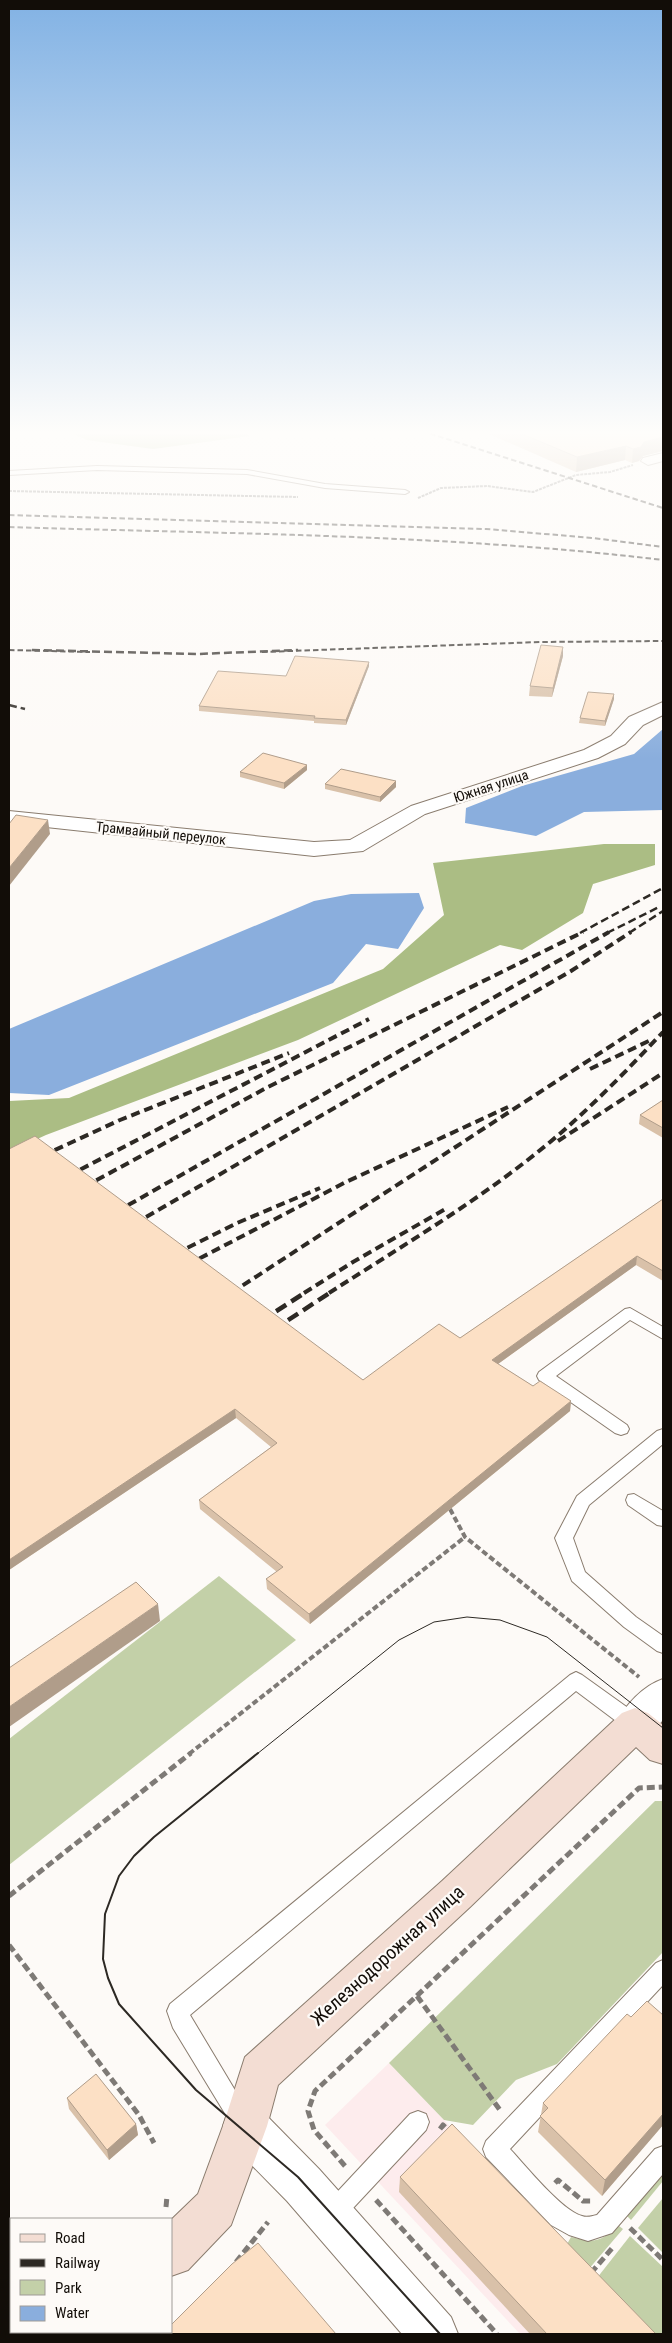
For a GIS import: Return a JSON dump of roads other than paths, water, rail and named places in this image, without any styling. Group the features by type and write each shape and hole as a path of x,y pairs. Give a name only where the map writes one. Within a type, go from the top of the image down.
{"main road":[{"path":"634,1724 663,1748"},
{"name":"Железнодорожная улица","path":"172,2253 215,2209 245,2126 260,2072 456,1894 634,1724"}],"street":[{"name":"Южная улица","path":"314,849 356,846 418,810 591,754 618,740 636,721 663,708"},
{"name":"Трамвайный переулок","path":"9,817 314,849"},
{"name":"Железнодорожная улица","path":"634,1724 651,1686"},
{"path":"245,2126 330,2216 434,2334"}],"lane":[{"path":"621,1429 545,1376 630,1313 663,1334"},
{"path":"663,1435 583,1501 564,1538 578,1576 630,1622 663,1646"},
{"path":"634,1500 663,1520"},
{"path":"245,2126 181,2021 178,2011 576,1680 634,1724"},
{"path":"663,1970 653,1989 494,2149 559,2216 582,2228 588,2229 604,2225 663,2157"},
{"path":"330,2216 418,2122"}],"water":[{"path":"663,729 663,810 584,812 536,836 465,823 466,808 522,786 634,754"},
{"path":"419,893 424,908 398,949 366,944 333,983 49,1095 9,1093 9,1029 314,901 351,894"}],"tram line":[{"path":"257,1754 399,1640 434,1622 467,1617 500,1620 547,1637 663,1728"},
{"path":"258,1753 154,1837 134,1856 119,1876 105,1914 103,1959 108,1978 119,2004 196,2090 298,2177 440,2334"}],"railway":[{"path":"424,540 582,551 663,560"},
{"path":"611,540 663,547"},
{"path":"262,652 541,642 663,641"},
{"path":"9,650 90,652"},
{"path":"32,650 197,654 298,650"},
{"path":"9,705 25,709"},
{"path":"580,933 663,888"},
{"path":"609,932 659,907"},
{"path":"629,933 663,911"},
{"path":"84,1187 268,1087 583,932"},
{"path":"116,1212 609,932"},
{"path":"134,1224 571,971 631,932"},
{"path":"231,1293 663,1012"},
{"path":"68,1176 369,1019"},
{"path":"329,1293 454,1213 515,1170 584,1112 663,1032"},
{"path":"590,1069 653,1039"},
{"path":"42,1156 120,1120 289,1053"},
{"path":"558,1141 663,1073"},
{"path":"187,1265 346,1182 508,1107"},
{"path":"175,1254 237,1223 320,1188"},
{"path":"304,1293 353,1262 447,1208"},
{"path":"228,1295 233,1292"},
{"path":"261,1321 306,1292"},
{"path":"273,1330 331,1292"}]}
